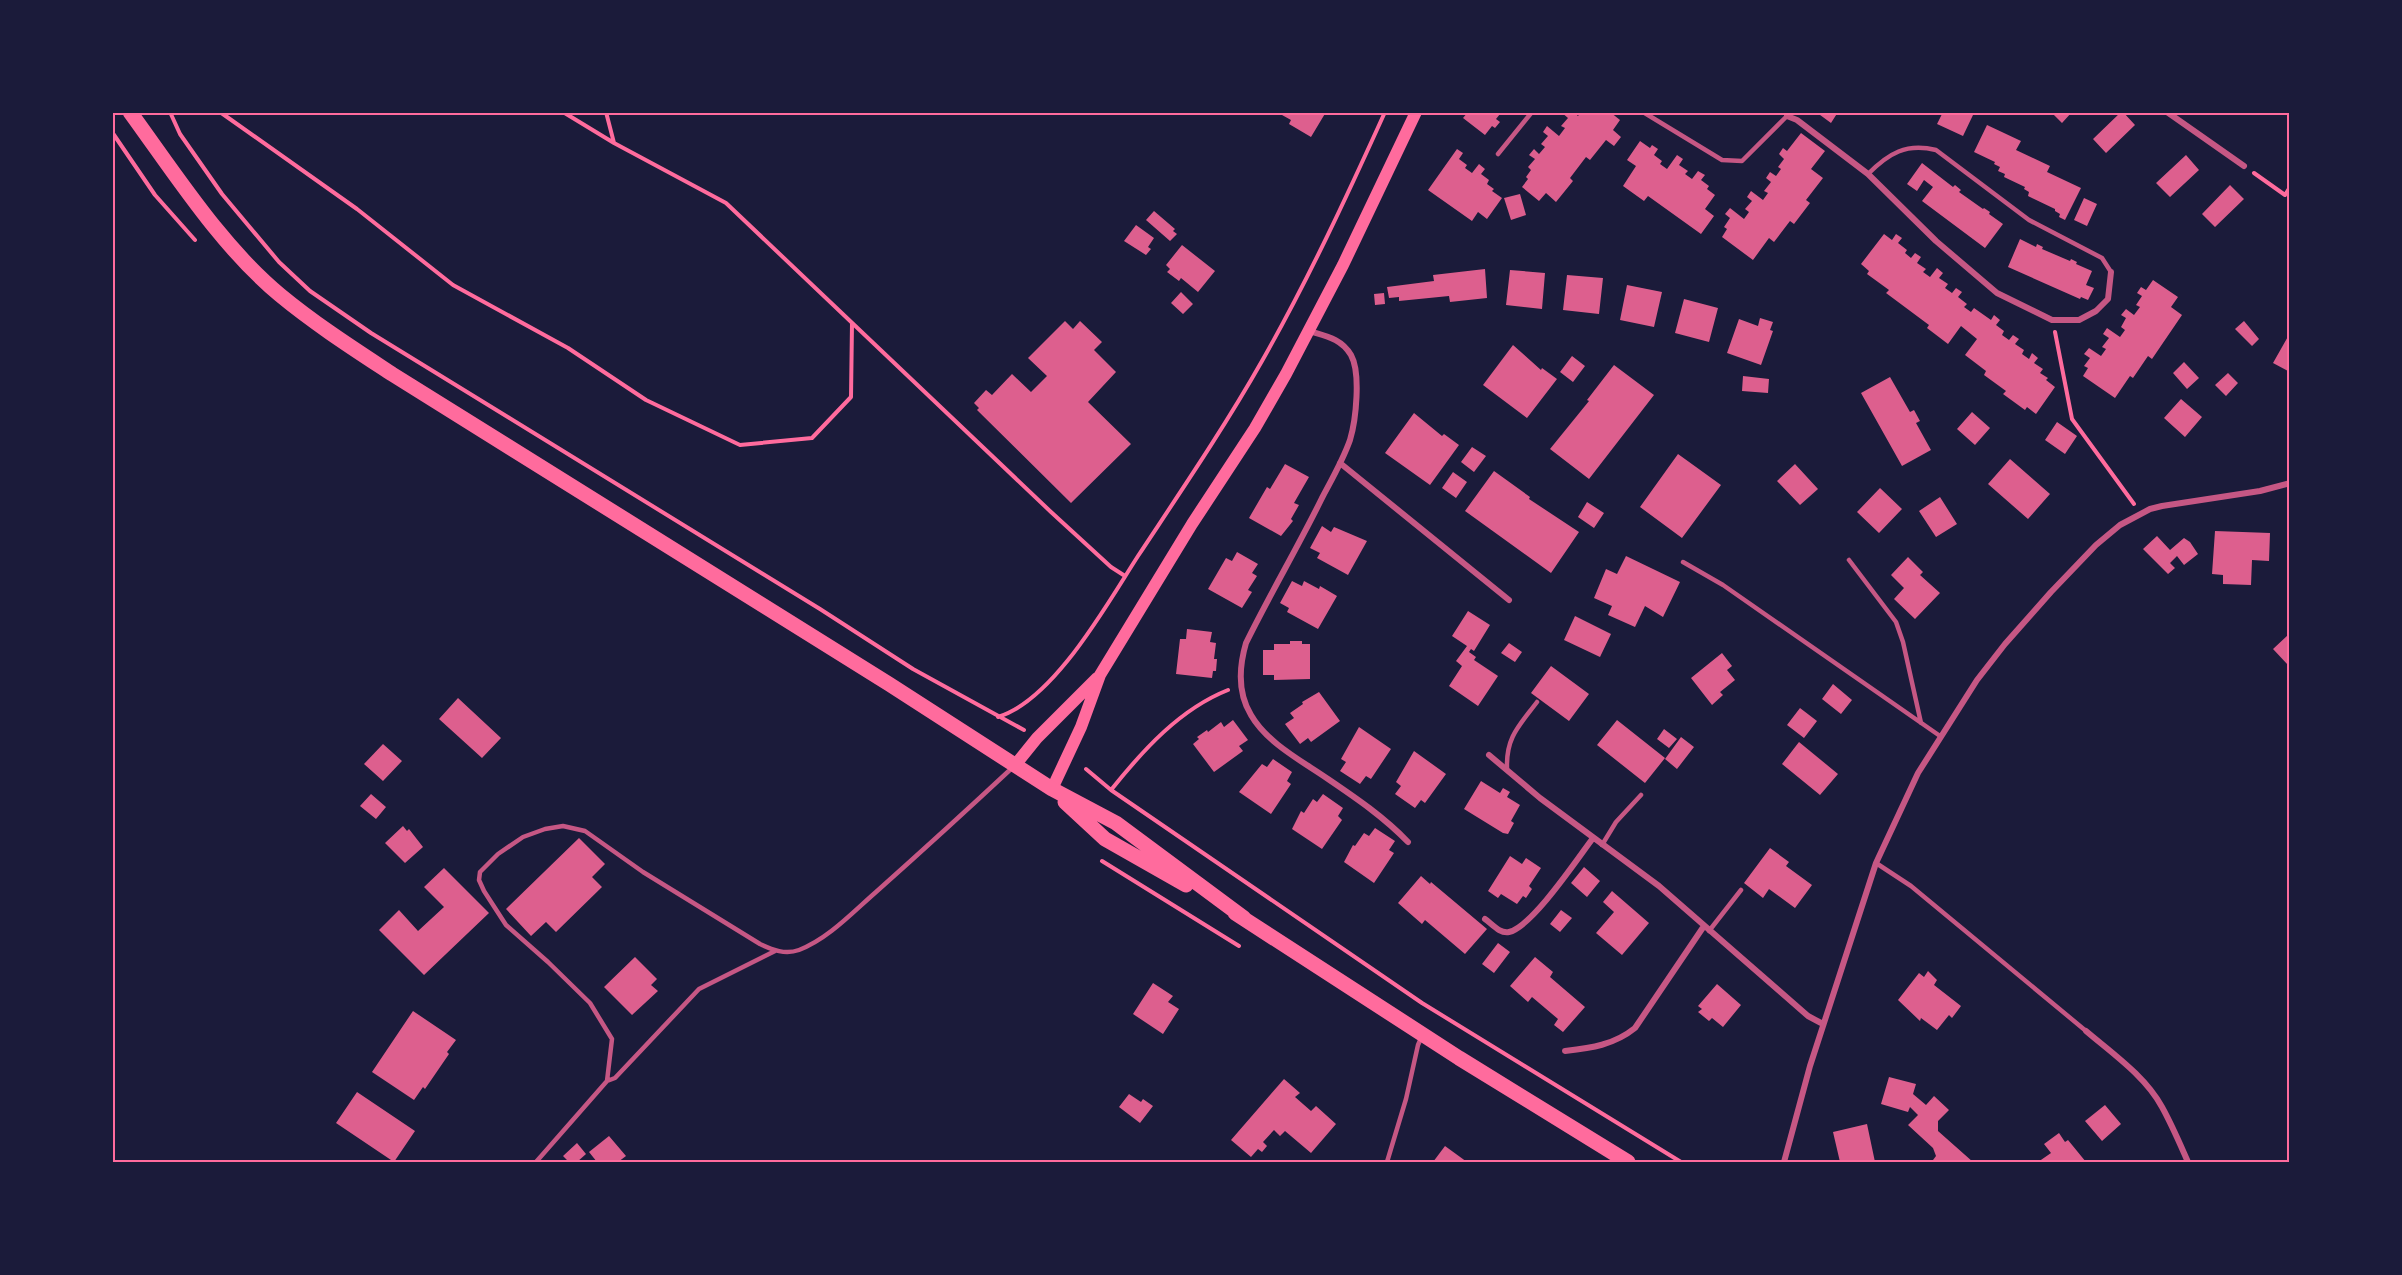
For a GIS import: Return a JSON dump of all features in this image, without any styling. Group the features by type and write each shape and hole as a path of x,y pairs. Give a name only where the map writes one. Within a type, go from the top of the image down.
{"main road":[{"path":"130,112 196,204 250,266 279,294 323,328 392,374 1016,764 1052,789 1105,839 1244,918 1423,1034 1628,1162"},
{"path":"1052,789 1082,727 1100,675 1186,534 1256,428 1348,255 1416,112"},
{"path":"1016,764 1037,738 1100,675"}],"street":[{"path":"2167,112 2244,166"},
{"path":"1787,114 1868,174 1936,242 1997,292 2052,320 2079,320 2096,311 2108,299 2111,272"},
{"path":"1308,331 1334,338 1352,356 1355,369 1353,428 1340,463 1246,643 1241,660 1240,685 1251,715 1272,738 1358,800 1408,842"},
{"path":"1340,463 1509,600"},
{"path":"1784,1162 1799,1102 1823,1024 1876,863 1918,773 1984,671 2051,592 2096,545 2120,525 2150,509 2186,501 2260,491 2289,483"},
{"path":"1490,755 1540,798 1659,886 1808,1016 1823,1024"},
{"path":"1485,919 1503,931 1509,932 1521,926 1539,908 1593,837"},
{"path":"1565,1051 1600,1047 1624,1037 1635,1028 1707,929"},
{"path":"2086,1031 2122,1061 2152,1092 2162,1107 2188,1162"}],"lane":[{"path":"1498,154 1532,112"},
{"path":"1643,112 1722,160 1742,161 1787,114"},
{"path":"1868,174 1886,156 1924,147 1936,150 2030,220 2102,258 2111,272"},
{"path":"1849,560 1896,622 1903,642 1921,723"},
{"path":"1683,562 1723,585 1940,736"},
{"path":"1507,768 1507,750 1510,741 1537,702"},
{"path":"607,1081 612,1039 590,1003 506,925 484,891 479,880 480,872 498,854 523,837 545,829 563,826 585,831 643,872 760,944 775,951 793,951 817,941 936,839 1016,764"},
{"path":"1602,844 1616,822 1641,795"},
{"path":"1876,863 1911,886 2086,1031"},
{"path":"1707,929 1741,890"},
{"path":"536,1162 607,1081 615,1078 699,989 775,951"},
{"path":"1387,1162 1406,1098 1418,1045 1423,1034"}],"path":[{"path":"170,112 180,134 222,194 279,262 310,291 371,333 896,658 997,717 1024,730"},
{"path":"220,112 357,209 453,285 568,348 646,400 740,445 812,438 851,397 852,323"},
{"path":"563,112 614,143 726,203 1051,512 1111,567 1125,576"},
{"path":"606,112 614,143"},
{"path":"997,717 1013,712 1052,678 1074,651 1225,424 1302,287 1385,112"},
{"path":"112,132 155,195 195,240"},
{"path":"2244,166 2285,195 2289,187"},
{"path":"2052,320 2072,419 2133,502 2139,514"},
{"path":"2127,505 2143,498"},
{"path":"1111,790 1132,763 1191,708 1240,685"},
{"path":"1086,769 1111,790 1422,1003 1681,1162"},
{"path":"1098,854 1104,864 1239,946"}],"building":[{"path":"1283,112 1326,112 1311,137 1289,124 1291,120 1282,115"},
{"path":"1468,112 1498,112 1500,114 1496,119 1500,122 1495,128 1492,126 1485,135 1463,118"},
{"path":"1561,112 1573,112 1578,116 1581,112 1591,112 1595,115 1597,112 1610,112 1620,120 1613,130 1621,137 1614,146 1606,140 1590,160 1586,157 1570,178 1573,181 1556,202 1546,193 1539,201 1522,187 1531,170 1528,167 1535,159 1529,155 1534,149 1539,154 1545,147 1541,144 1548,136 1543,132 1547,126 1559,136 1565,128 1561,126 1568,118"},
{"path":"1816,112 1838,112 1831,123"},
{"path":"1943,112 1969,112 1973,115 1963,136 1937,124"},
{"path":"2051,112 2072,112 2062,123"},
{"path":"2121,112 2135,125 2106,153 2093,139"},
{"path":"1987,125 2021,141 2016,150 2050,166 2047,172 2081,188 2065,220 2059,217 2060,214 2055,209 2028,196 2029,192 2024,189 2025,187 2004,177 2005,174 1998,171 2000,167 1994,164 1995,162 1974,152"},
{"path":"1801,133 1825,151 1811,169 1823,178 1806,200 1810,203 1794,224 1790,221 1774,242 1769,238 1753,260 1722,237 1727,229 1724,227 1730,218 1725,214 1730,208 1744,219 1749,212 1745,209 1752,201 1747,197 1751,191 1763,200 1768,193 1764,191 1771,182 1766,178 1770,172 1776,176 1781,169 1778,167 1784,159 1779,154 1783,148 1787,151"},
{"path":"1640,141 1650,148 1652,145 1658,149 1654,155 1667,169 1677,155 1683,159 1679,165 1688,171 1685,174 1692,179 1698,171 1705,175 1701,180 1715,195 1705,209 1714,216 1701,234 1648,196 1644,201 1623,186 1636,166 1627,160"},
{"path":"1457,149 1463,153 1459,159 1472,173 1479,164 1485,169 1481,174 1489,180 1487,184 1494,189 1492,191 1502,198 1487,219 1478,212 1472,221 1428,190"},
{"path":"2186,155 2199,170 2170,197 2156,183"},
{"path":"1922,163 1953,187 1955,185 1961,190 1959,192 1990,212 1989,214 2003,224 1985,248 1922,201 1933,187 1924,180 1917,191 1907,184"},
{"path":"2230,185 2244,199 2215,227 2202,214"},
{"path":"1520,194 1526,215 1511,220 1504,198"},
{"path":"2084,198 2097,204 2087,226 2074,220"},
{"path":"1154,211 1175,229 1173,231 1177,234 1170,241 1146,220"},
{"path":"1136,225 1154,238 1148,247 1151,249 1146,255 1124,241"},
{"path":"1884,234 1892,240 1896,234 1902,238 1898,243 1907,250 1905,253 1911,258 1915,253 1921,257 1917,263 1926,269 1923,272 1930,277 1937,268 1943,273 1939,278 1948,284 1945,288 1952,293 1956,288 1962,292 1958,297 1967,304 1964,307 1971,312 1974,308 1991,320 1994,315 2000,320 1996,325 2004,331 2002,335 2009,340 2013,335 2019,339 2015,344 2024,350 2022,354 2029,359 2032,353 2038,358 2034,363 2043,369 2040,373 2048,378 2046,380 2055,387 2036,414 2027,407 2025,410 2003,394 2006,391 1984,375 1986,371 1965,355 1977,339 1961,326 1948,344 1927,328 1929,325 1886,293 1889,290 1867,274 1869,271 1861,264"},
{"path":"2020,239 2036,247 2037,244 2043,247 2042,249 2070,261 2071,259 2077,262 2076,264 2092,271 2086,285 2094,288 2088,300 2081,297 2080,299 2008,267"},
{"path":"1182,245 1215,271 1198,292 1181,278 1179,281 1167,272 1170,269 1166,265"},
{"path":"1485,269 1487,298 1450,302 1449,296 1399,301 1399,297 1389,298 1387,287 1434,281 1433,275"},
{"path":"1510,270 1545,273 1542,309 1506,305"},
{"path":"1567,275 1603,278 1599,314 1563,310"},
{"path":"2153,280 2178,297 2171,307 2182,315 2152,359 2148,356 2115,398 2083,376 2088,368 2084,366 2090,358 2084,354 2089,348 2101,356 2106,349 2102,347 2109,338 2103,334 2107,328 2120,337 2125,330 2121,327 2126,318 2121,315 2126,309 2134,315 2140,307 2136,305 2142,296 2137,293 2141,287 2146,290"},
{"path":"1627,285 1662,292 1654,327 1620,320"},
{"path":"1181,292 1193,304 1183,314 1171,303"},
{"path":"1384,293 1385,304 1375,305 1374,294"},
{"path":"1684,299 1718,308 1709,342 1675,333"},
{"path":"1760,318 1773,322 1770,330 1773,331 1761,365 1727,353 1739,319 1758,326"},
{"path":"1065,321 1073,329 1080,321 1102,342 1094,350 1116,372 1088,402 1131,444 1071,503 977,410 979,408 974,403 986,390 992,395 1012,374 1031,392 1047,376 1028,358"},
{"path":"2244,321 2259,339 2252,346 2235,329"},
{"path":"2290,333 2290,372 2273,363"},
{"path":"1513,345 1541,370 1542,368 1557,379 1527,418 1483,385"},
{"path":"1572,356 1585,366 1573,382 1560,372"},
{"path":"2184,362 2199,378 2187,389 2173,373"},
{"path":"1614,365 1654,395 1589,479 1550,449 1589,401 1587,400"},
{"path":"2228,373 2238,383 2226,396 2215,385"},
{"path":"1743,376 1769,379 1768,393 1742,391"},
{"path":"1890,377 1910,412 1914,410 1920,421 1916,423 1931,450 1902,466 1861,393"},
{"path":"2181,399 2202,417 2185,437 2164,418"},
{"path":"1972,412 1990,428 1975,445 1957,429"},
{"path":"1414,413 1442,436 1444,434 1459,445 1430,485 1385,453"},
{"path":"2057,422 2077,436 2065,454 2045,440"},
{"path":"1472,447 1486,456 1474,472 1461,462"},
{"path":"1678,454 1721,485 1682,538 1640,507"},
{"path":"2010,459 2050,494 2028,519 1988,484"},
{"path":"1285,464 1309,477 1294,503 1299,505 1291,519 1293,521 1281,536 1249,518 1267,487 1270,489"},
{"path":"1795,464 1818,489 1800,505 1777,481"},
{"path":"1494,471 1530,497 1529,499 1579,532 1551,573 1465,511"},
{"path":"1453,472 1467,482 1456,498 1442,488"},
{"path":"1880,488 1902,509 1879,533 1857,512"},
{"path":"1940,497 1957,524 1936,537 1919,511"},
{"path":"1587,502 1604,513 1594,528 1578,517"},
{"path":"1322,526 1331,532 1334,527 1367,541 1348,575 1317,558 1320,553 1310,548"},
{"path":"2215,531 2270,533 2269,561 2252,560 2251,585 2223,584 2223,575 2212,574"},
{"path":"2157,536 2170,550 2184,538 2190,542 2198,554 2184,565 2177,556 2170,563 2175,568 2168,574 2143,549"},
{"path":"1237,552 1258,564 1252,573 1257,576 1248,590 1252,592 1242,608 1208,589 1226,558 1232,561"},
{"path":"1626,556 1680,582 1663,617 1645,606 1635,627 1608,615 1612,606 1594,598 1606,569 1617,574"},
{"path":"1908,557 1923,572 1920,575 1940,593 1915,619 1894,599 1904,588 1891,575"},
{"path":"1292,581 1302,586 1304,581 1319,589 1320,586 1337,596 1318,629 1287,612 1289,608 1280,603"},
{"path":"1468,611 1490,625 1474,651 1471,649 1469,652 1476,657 1474,660 1498,676 1478,706 1449,686 1462,666 1456,661 1467,646 1452,636"},
{"path":"1575,616 1611,634 1600,657 1564,640"},
{"path":"1187,629 1212,632 1210,642 1216,643 1214,659 1217,659 1216,671 1213,671 1212,678 1176,674 1180,639 1186,639"},
{"path":"2290,633 2290,667 2273,649"},
{"path":"1290,641 1310,644 1310,679 1274,680 1274,675 1263,675 1263,650 1274,650 1274,644 1290,644"},
{"path":"1509,643 1522,652 1515,662 1501,653"},
{"path":"1722,653 1732,666 1727,670 1735,680 1720,692 1723,695 1712,705 1691,678"},
{"path":"1551,666 1589,694 1569,721 1531,693"},
{"path":"1833,684 1852,700 1841,714 1822,699"},
{"path":"1319,692 1340,721 1311,742 1308,738 1300,744 1285,724 1294,718 1290,713 1303,704 1302,702"},
{"path":"458,698 501,738 482,758 439,719"},
{"path":"1800,708 1817,721 1804,738 1787,725"},
{"path":"1233,720 1248,740 1239,746 1243,751 1214,772 1193,744 1199,739 1197,737 1207,730 1208,732 1221,722 1224,727"},
{"path":"1617,720 1665,758 1645,783 1597,745"},
{"path":"1359,727 1391,749 1371,779 1366,776 1360,784 1340,771 1346,762 1341,759"},
{"path":"1664,729 1677,739 1669,748 1657,739"},
{"path":"1681,737 1694,747 1677,769 1665,759"},
{"path":"1799,742 1838,774 1820,795 1782,764"},
{"path":"383,744 402,761 383,781 364,764"},
{"path":"1414,751 1446,774 1425,803 1421,800 1415,808 1395,794 1401,786 1396,782"},
{"path":"1273,759 1292,772 1287,781 1291,784 1271,814 1239,792 1262,764 1267,767"},
{"path":"1481,781 1500,793 1503,788 1510,792 1507,797 1520,805 1511,821 1514,823 1508,834 1464,809"},
{"path":"371,794 386,807 376,819 360,806"},
{"path":"1323,794 1343,808 1338,816 1342,820 1322,849 1292,829 1301,811 1304,813 1313,799 1317,802"},
{"path":"403,826 407,831 409,829 423,847 405,863 385,843"},
{"path":"1375,828 1395,841 1389,850 1394,853 1374,883 1344,862 1353,845 1355,846 1364,833 1369,836"},
{"path":"579,838 605,864 592,877 602,887 556,932 546,922 531,936 506,909"},
{"path":"1770,848 1789,862 1786,866 1812,885 1795,908 1769,889 1763,898 1744,883"},
{"path":"1510,856 1522,864 1526,858 1541,868 1529,886 1532,889 1526,898 1523,896 1517,904 1501,894 1498,898 1488,891"},
{"path":"1584,867 1600,881 1587,897 1571,883"},
{"path":"444,868 489,913 424,975 379,930 399,910 418,931 444,907 424,887"},
{"path":"1421,876 1487,929 1465,954 1425,920 1422,924 1398,903"},
{"path":"1612,891 1649,923 1622,955 1596,933 1614,912 1603,902"},
{"path":"1561,910 1572,918 1560,932 1550,924"},
{"path":"1498,943 1510,952 1494,973 1482,964"},
{"path":"635,957 657,979 651,985 658,991 632,1015 604,987"},
{"path":"1535,957 1553,972 1550,977 1585,1007 1563,1032 1554,1025 1558,1019 1532,997 1528,1002 1510,986"},
{"path":"1928,971 1937,980 1934,985 1961,1006 1952,1018 1949,1015 1937,1030 1921,1018 1920,1021 1898,1000 1919,973 1924,977"},
{"path":"1153,983 1173,996 1168,1002 1179,1009 1163,1034 1133,1014"},
{"path":"1717,984 1741,1005 1723,1027 1712,1018 1709,1021 1698,1012 1702,1009 1698,1006"},
{"path":"413,1011 456,1040 425,1089 423,1087 414,1100 372,1072"},
{"path":"1889,1077 1916,1084 1913,1094 1926,1105 1934,1096 1949,1110 1938,1121 1938,1131 1973,1162 1936,1162 1933,1160 1936,1156 1933,1148 1908,1125 1918,1115 1910,1107 1908,1112 1881,1104"},
{"path":"1284,1079 1300,1093 1295,1097 1311,1111 1316,1106 1336,1124 1311,1153 1285,1131 1280,1136 1274,1130 1263,1142 1267,1146 1262,1152 1258,1149 1251,1157 1231,1140"},
{"path":"357,1092 415,1131 394,1162 336,1123"},
{"path":"1129,1094 1153,1106 1140,1123 1119,1107"},
{"path":"2105,1105 2121,1124 2102,1141 2085,1121"},
{"path":"1867,1124 1875,1162 1840,1162 1833,1132"},
{"path":"2059,1133 2065,1142 2068,1140 2086,1162 2038,1162 2051,1153 2044,1144"},
{"path":"609,1136 626,1156 618,1162 597,1162 589,1152"},
{"path":"577,1143 586,1154 577,1162 569,1162 563,1156"},
{"path":"1445,1146 1467,1162 1433,1162"}]}
